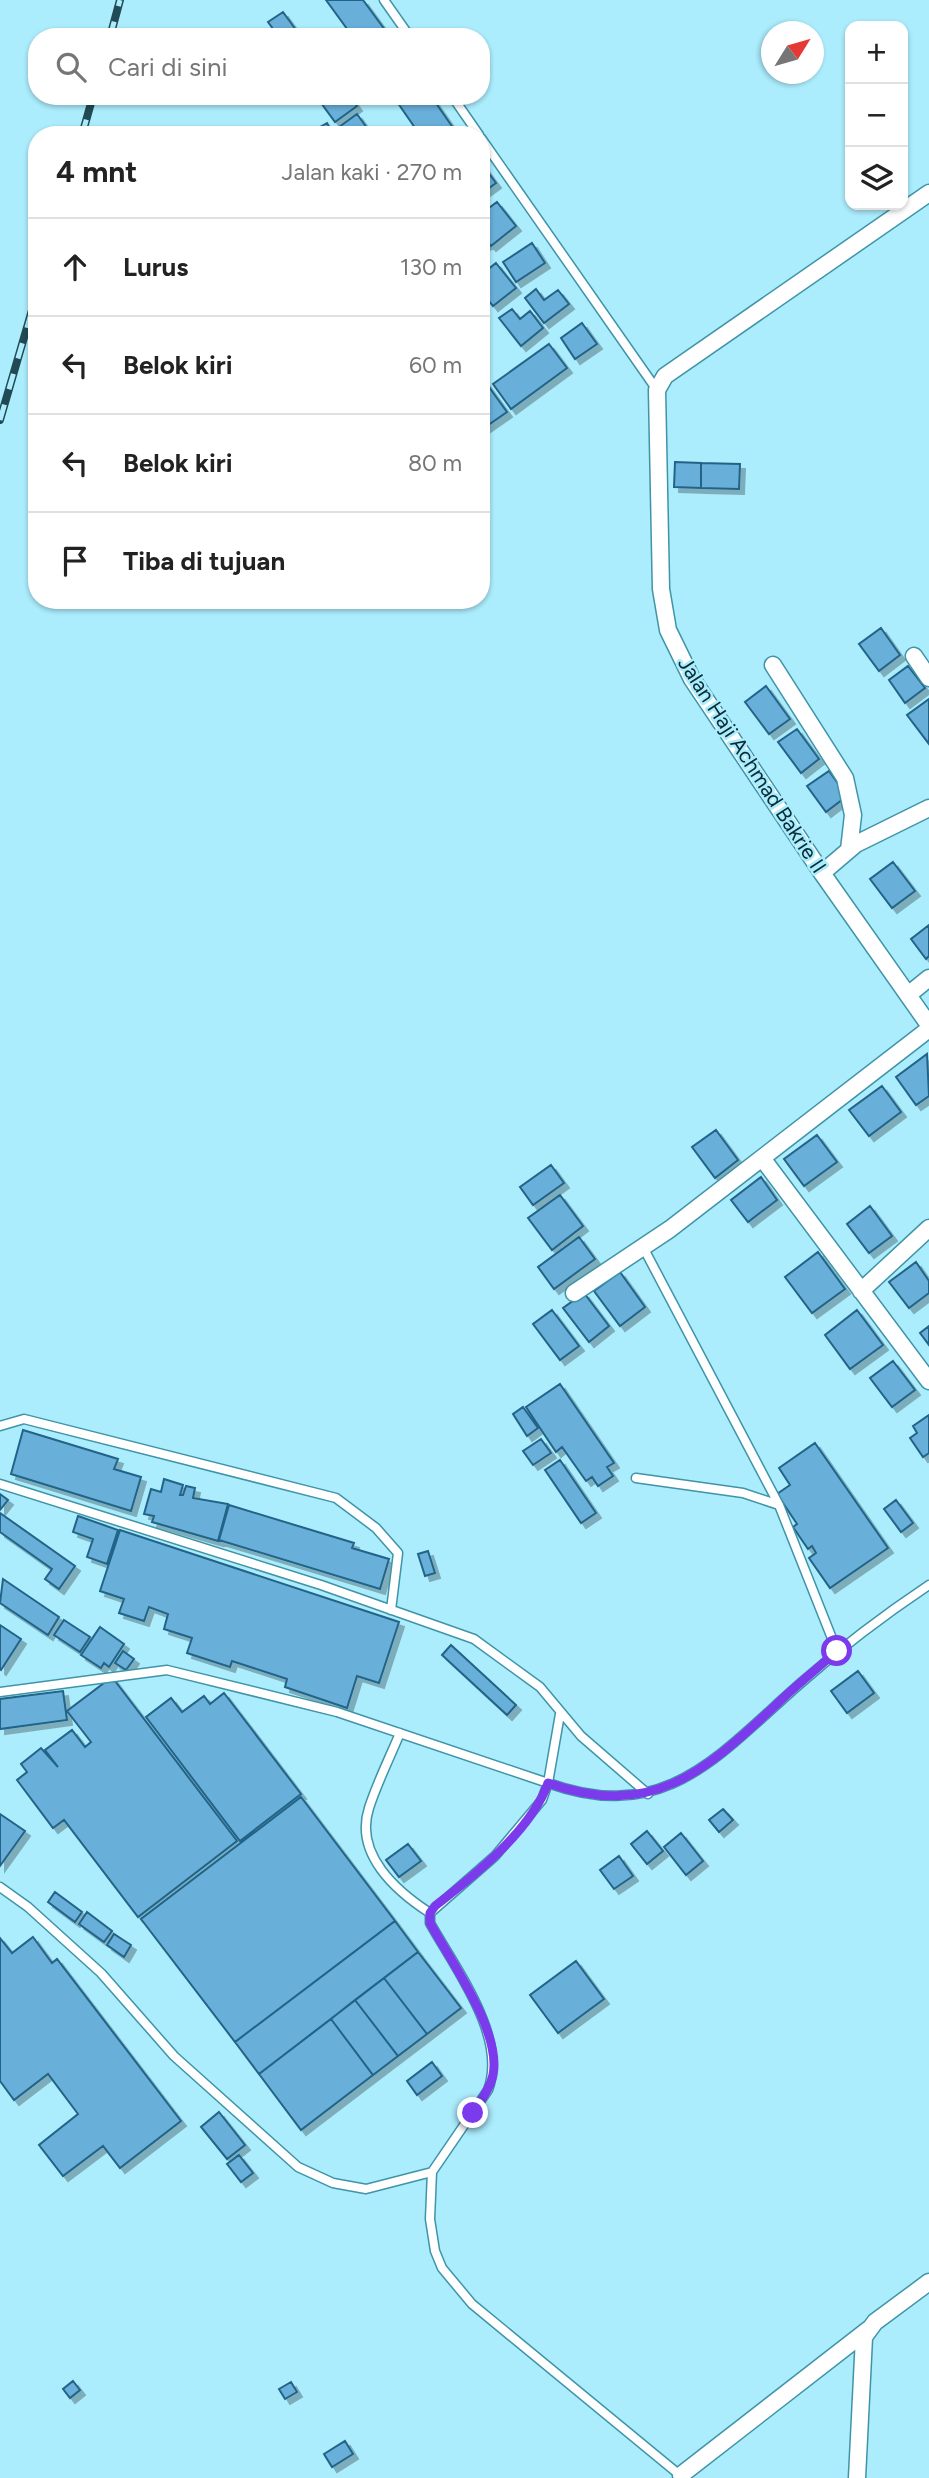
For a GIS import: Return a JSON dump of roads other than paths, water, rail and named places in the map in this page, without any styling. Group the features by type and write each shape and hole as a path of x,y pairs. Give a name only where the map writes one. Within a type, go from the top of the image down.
{"street":[{"path":"657,390 665,376 929,193"},
{"name":"Jalan Haji Achmad Bakrie II","path":"657,390 661,589 668,630 692,679 929,1027"},
{"path":"914,656 929,678"},
{"path":"773,664 845,778 853,815 849,850"},
{"path":"822,873 849,850 929,808"},
{"path":"908,995 929,978"},
{"path":"574,1293 643,1247 762,1158 929,1027"},
{"path":"762,1158 929,1381"},
{"path":"861,1291 929,1228"},
{"path":"682,2477 929,2282"},
{"path":"857,2478 862,2344 869,2329"}],"lane":[{"path":"384,0 404,28"},
{"path":"458,105 473,126"},
{"path":"490,150 657,390"},
{"path":"643,1247 779,1505 837,1651"},
{"path":"0,1426 24,1419 336,1498 376,1528 398,1553 391,1610"},
{"path":"636,1478 743,1493 779,1505"},
{"path":"0,1484 474,1639 540,1686 560,1714 648,1794"},
{"path":"0,1692 167,1670 337,1712 575,1793 648,1794 679,1781 737,1742 837,1651 929,1585"},
{"path":"560,1714 548,1783 542,1800 495,1856 430,1913 430,1923 485,2027 494,2059 488,2090 432,2172 430,2218 435,2251 455,2287 472,2304 682,2477"},
{"path":"400,1733 368,1809 367,1830 372,1852 392,1885 430,1913"},
{"path":"0,1887 28,1907 101,1973 174,2056 298,2167 333,2183 366,2189 432,2172"}],"railway":[{"path":"112,28 120,0"},
{"path":"85,126 90,105"},
{"path":"0,420 28,324"}]}
